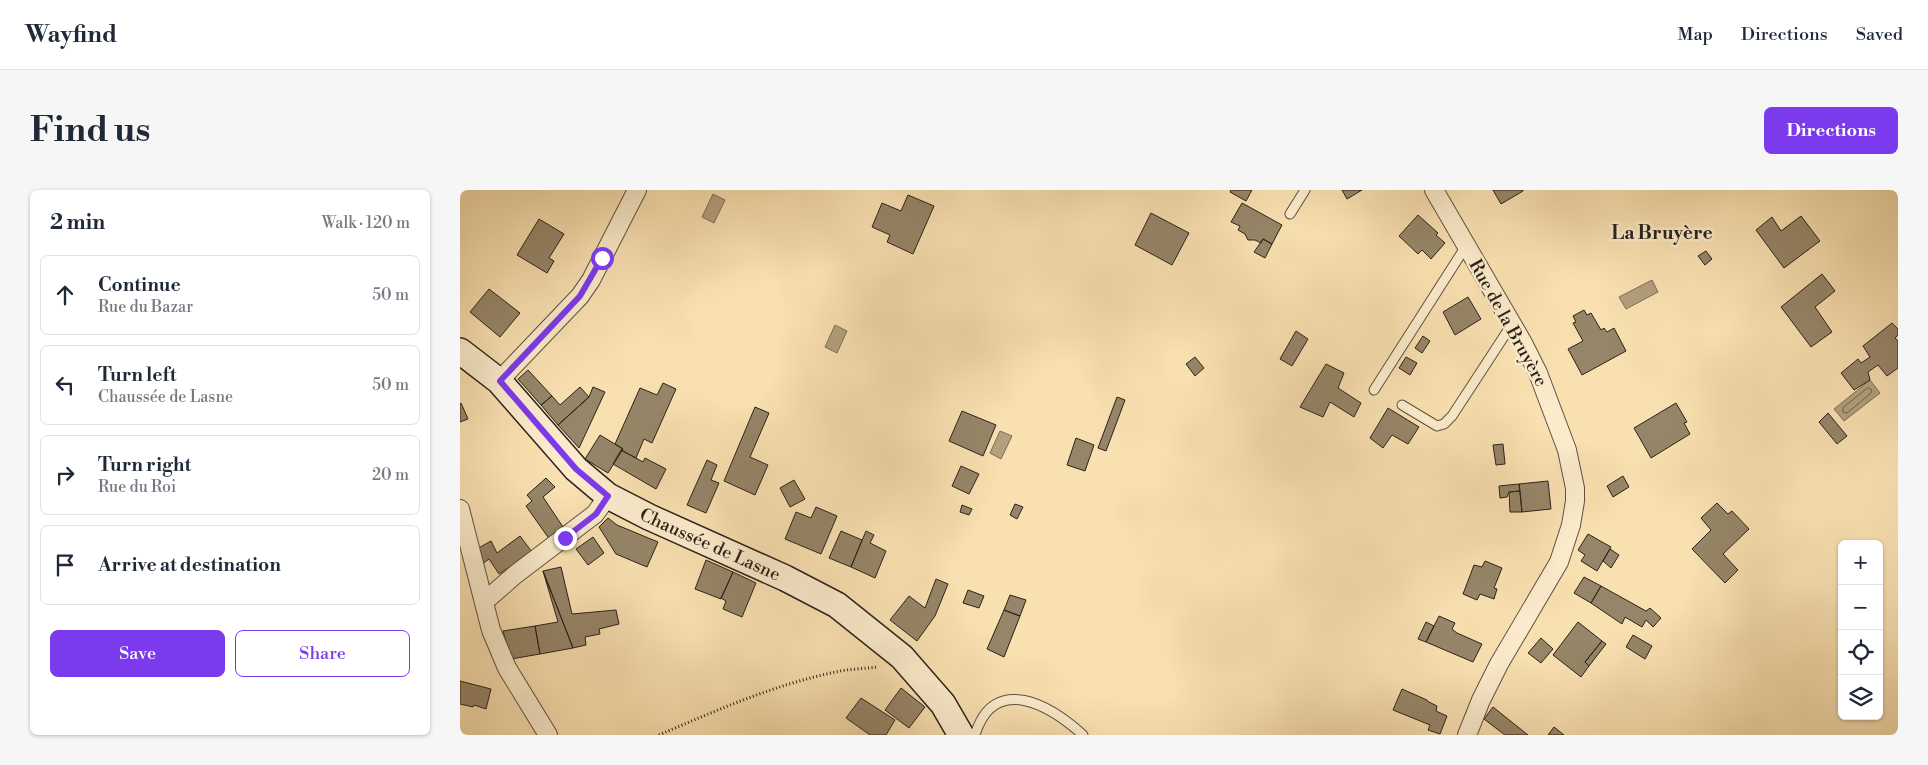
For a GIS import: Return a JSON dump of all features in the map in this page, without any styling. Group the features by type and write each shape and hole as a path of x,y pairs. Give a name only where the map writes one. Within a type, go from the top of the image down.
{"street":[{"path":"500,381 580,296 591,280 637,190"},
{"name":"Rue de la Bruyère","path":"1434,190 1512,324 1538,373 1556,418 1575,488 1575,502 1571,525 1558,562 1499,664 1481,700 1467,735"},
{"name":"Chaussée de Lasne","path":"460,351 500,381 576,469 608,496 649,517 785,578 837,605 902,658 943,704 961,735"},
{"path":"485,601 516,574 596,514 608,496"},
{"path":"460,509 491,630 507,668 548,735"}],"lane":[{"path":"1290,214 1305,190"},
{"path":"1374,390 1466,246"},
{"path":"1402,405 1434,425 1444,424 1452,416 1512,324"},
{"path":"975,735 978,725 989,709 1003,700 1015,699 1036,703 1084,735"}],"path":[{"path":"659,735 727,706 789,684 833,672 877,667 902,658"}],"water":[{"path":"713,194 725,200 714,223 702,217"},
{"path":"1652,280 1658,292 1626,309 1619,297"},
{"path":"835,325 847,331 837,353 825,347"},
{"path":"1870,380 1880,393 1844,421 1834,409"},
{"path":"1000,431 1012,436 1001,459 990,453"}],"building":[{"path":"1231,190 1252,190 1246,201 1230,192"},
{"path":"1342,190 1362,190 1347,199"},
{"path":"1493,190 1523,190 1523,191 1501,204"},
{"path":"908,195 934,206 913,254 887,242 890,235 872,227 882,203 901,211"},
{"path":"1242,203 1282,225 1272,244 1263,239 1261,243 1255,240 1248,240 1245,234 1238,230 1240,226 1231,222"},
{"path":"1151,213 1189,233 1172,265 1135,245"},
{"path":"1418,215 1438,233 1436,235 1445,243 1431,259 1422,250 1418,254 1399,236"},
{"path":"1801,216 1820,241 1784,268 1756,230 1772,217 1781,231"},
{"path":"539,219 564,234 549,258 554,261 547,273 517,255"},
{"path":"1263,239 1272,244 1265,258 1254,252"},
{"path":"1706,251 1712,259 1705,265 1698,256"},
{"path":"1822,274 1835,291 1815,307 1832,332 1811,347 1781,307"},
{"path":"489,289 520,313 500,337 470,312"},
{"path":"1468,297 1481,319 1455,335 1443,312"},
{"path":"1584,310 1587,315 1591,313 1601,330 1604,328 1607,332 1614,328 1626,351 1582,375 1568,349 1583,341 1573,323 1576,322 1573,316"},
{"path":"1892,323 1898,329 1898,335 1895,338 1898,341 1898,368 1887,376 1878,365 1868,372 1870,380 1854,390 1841,373 1858,359 1861,363 1870,357 1863,346"},
{"path":"1296,331 1308,339 1292,366 1280,359"},
{"path":"1423,336 1430,341 1422,353 1415,348"},
{"path":"1195,357 1204,368 1195,376 1186,364"},
{"path":"1406,357 1417,363 1410,375 1399,368"},
{"path":"1326,364 1344,373 1338,388 1361,403 1354,417 1330,402 1323,417 1300,407"},
{"path":"528,370 552,396 541,405 518,379"},
{"path":"663,383 676,389 652,443 644,439 636,458 621,450 623,449 615,444 640,388 657,395"},
{"path":"580,387 589,397 558,425 541,405 552,396 560,405"},
{"path":"593,387 605,392 579,448 558,425 589,397"},
{"path":"1117,397 1125,400 1106,451 1098,448"},
{"path":"1676,403 1687,422 1684,423 1690,434 1651,458 1634,428"},
{"path":"460,404 468,419 460,422"},
{"path":"755,407 769,413 750,457 768,465 755,495 724,481"},
{"path":"1388,408 1419,427 1408,444 1392,435 1383,448 1370,438"},
{"path":"962,411 996,425 983,456 949,441"},
{"path":"1828,413 1847,436 1837,444 1819,422"},
{"path":"600,435 623,449 608,473 585,459"},
{"path":"1076,438 1094,445 1085,471 1067,465"},
{"path":"1503,444 1505,464 1496,465 1493,445"},
{"path":"621,450 643,462 645,458 666,469 656,489 613,464"},
{"path":"707,460 717,465 711,480 719,483 706,513 687,505"},
{"path":"961,466 979,474 969,494 952,486"},
{"path":"1623,476 1629,487 1613,497 1607,486"},
{"path":"546,478 555,487 543,497 565,530 550,540 526,506 532,501 527,495"},
{"path":"794,480 805,499 790,507 780,488"},
{"path":"1548,481 1551,509 1522,512 1519,484"},
{"path":"1519,484 1520,491 1509,492 1507,497 1500,498 1499,486"},
{"path":"1520,491 1522,512 1510,512 1509,492"},
{"path":"1717,503 1728,514 1732,511 1749,529 1723,554 1738,570 1725,583 1692,549 1711,530 1701,518"},
{"path":"1015,504 1023,507 1017,519 1010,515"},
{"path":"962,505 972,509 969,515 960,512"},
{"path":"816,507 837,516 821,554 785,539 796,512 811,518"},
{"path":"608,518 617,525 658,542 647,567 616,554 599,527"},
{"path":"841,531 862,540 851,567 829,558"},
{"path":"866,531 874,535 870,543 886,551 875,578 851,567"},
{"path":"1588,534 1611,547 1597,571 1581,561 1585,555 1578,550"},
{"path":"520,536 532,552 499,574 489,559 478,567 475,550 491,541 497,553"},
{"path":"593,537 604,553 588,565 576,549"},
{"path":"1610,549 1619,555 1611,568 1603,561"},
{"path":"706,560 733,572 721,599 695,589"},
{"path":"1485,561 1502,568 1494,588 1497,589 1494,599 1480,594 1477,600 1463,594 1474,565 1482,567"},
{"path":"561,567 572,614 616,610 619,624 599,629 600,634 585,637 586,645 573,648 543,571"},
{"path":"543,571 573,648 540,654 535,626 558,622"},
{"path":"733,572 756,583 742,617 723,609 726,601 721,598"},
{"path":"1584,577 1601,586 1591,603 1574,593"},
{"path":"936,579 948,584 935,616 917,641 890,620 909,596 925,608"},
{"path":"1601,586 1646,611 1650,608 1661,618 1653,627 1646,620 1642,627 1625,617 1622,624 1591,603"},
{"path":"968,590 984,596 979,608 963,603"},
{"path":"1010,595 1026,600 1020,616 1004,610"},
{"path":"1004,610 1020,616 1004,657 987,649"},
{"path":"1439,616 1455,623 1452,629 1457,633 1482,644 1473,662 1426,642"},
{"path":"1426,622 1434,626 1426,642 1418,639"},
{"path":"1578,622 1602,641 1585,662 1589,666 1581,677 1553,655"},
{"path":"535,626 540,654 511,659 503,631"},
{"path":"1633,635 1652,646 1645,659 1626,647"},
{"path":"1541,638 1553,649 1541,663 1528,653"},
{"path":"1602,641 1606,644 1589,666 1585,662"},
{"path":"460,681 491,689 486,709 474,705 473,707 460,704"},
{"path":"901,688 925,707 909,728 885,710"},
{"path":"1402,689 1437,706 1436,711 1447,716 1440,734 1428,730 1430,725 1393,710"},
{"path":"861,698 895,720 886,735 870,735 846,718"},
{"path":"1493,707 1528,735 1505,735 1484,719"},
{"path":"1554,727 1564,735 1548,735"}],"district":[{"name":"La Bruyère","path":"1662,233"}],"route":[{"path":"565,538 596,514 608,496 576,469 500,381 580,296 591,280 602,258"}]}
